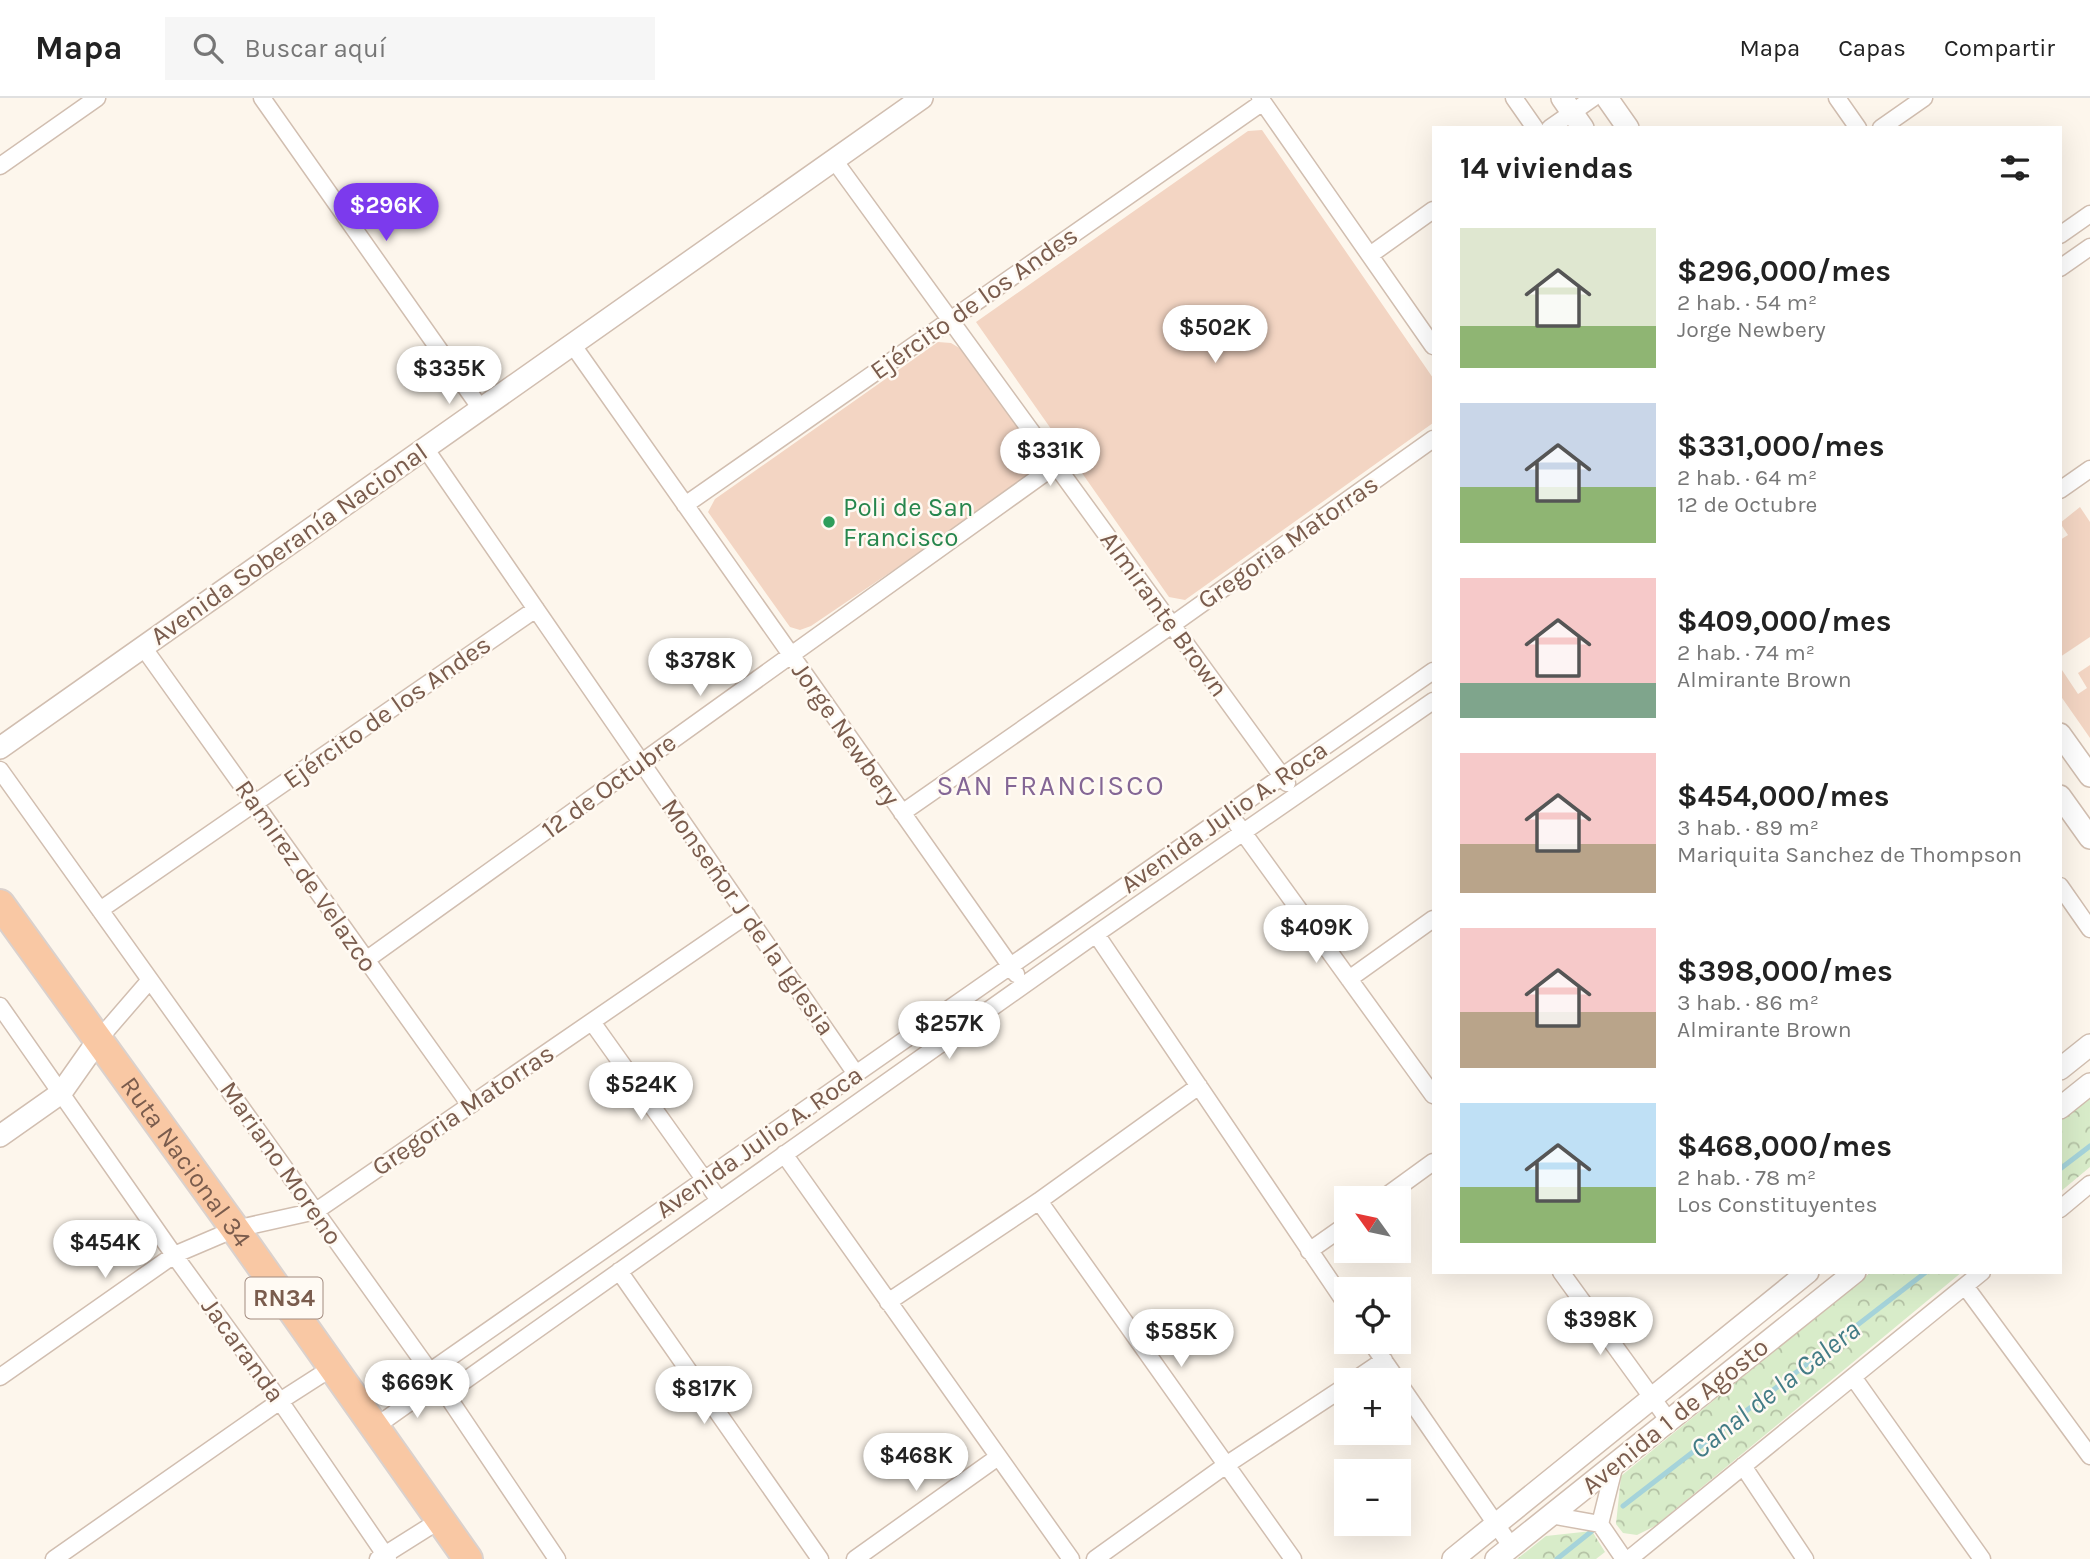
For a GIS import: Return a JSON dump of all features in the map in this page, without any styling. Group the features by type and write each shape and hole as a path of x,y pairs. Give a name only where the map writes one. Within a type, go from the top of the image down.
{"highway":[{"name":"Ruta Nacional 34","path":"0,904 235,1229 468,1559"}],"street":[{"path":"0,166 97,98"},
{"path":"262,98 481,409"},
{"name":"Avenida Soberanía Nacional","path":"0,748 922,98"},
{"path":"1514,98 1534,126"},
{"path":"1553,126 1593,98"},
{"path":"1607,98 1627,126"},
{"path":"1837,98 1857,126"},
{"path":"1884,126 1924,98"},
{"path":"1261,100 1432,345"},
{"name":"Ejército de los Andes","path":"685,505 1261,100"},
{"name":"Almirante Brown","path":"834,160 1296,796"},
{"path":"1370,255 1432,211"},
{"path":"2062,234 2090,214"},
{"path":"2062,267 2090,247"},
{"name":"Jorge Newbery","path":"572,344 1024,985"},
{"name":"Gregoria Matorras","path":"902,813 1432,440"},
{"name":"Monseñor J de la Iglesia","path":"425,448 856,1074"},
{"name":"12 de Octubre","path":"366,960 1056,465"},
{"path":"2062,489 2090,469"},
{"name":"Ejército de los Andes","path":"100,910 536,609"},
{"name":"Ramirez de Velazco","path":"144,647 470,1105"},
{"name":"Avenida Julio A. Roca","path":"437,1383 705,1180 1432,672"},
{"name":"Avenida Julio A. Roca","path":"437,1383 619,1271 1096,934 1432,702"},
{"path":"2062,737 2090,776"},
{"name":"Mariano Moreno","path":"0,770 316,1211 557,1559"},
{"path":"2062,799 2090,838"},
{"path":"1229,813 1432,1094"},
{"path":"2062,889 2090,929"},
{"name":"Gregoria Matorras","path":"0,1377 174,1255 235,1229 316,1211 747,915"},
{"path":"1349,979 1432,920"},
{"path":"1096,934 1334,1286"},
{"path":"0,1136 61,1093 99,1040 150,980"},
{"name":"Jacaranda","path":"0,1006 280,1401 383,1558"},
{"path":"592,1022 719,1200"},
{"path":"2062,1067 2090,1045"},
{"path":"2062,1106 2090,1084"},
{"path":"888,1302 1039,1201 1199,1086"},
{"path":"784,1154 1071,1559"},
{"path":"1400,1186 1432,1163"},
{"path":"2062,1208 2089,1189"},
{"path":"1039,1201 1293,1559"},
{"path":"1310,1251 1334,1234"},
{"path":"619,1271 820,1559"},
{"path":"1562,1274 1669,1421"},
{"name":"Avenida 1 de Agosto","path":"1453,1559 1807,1274"},
{"path":"1810,1274 1826,1295"},
{"name":"Avenida 1 de Agosto","path":"1503,1553 1852,1274"},
{"path":"1550,1515 1600,1524 1627,1559 1980,1274"},
{"path":"1965,1286 2090,1456"},
{"path":"1380,1354 1389,1368"},
{"path":"1372,1368 1384,1360"},
{"path":"54,1559 333,1367"},
{"path":"1853,1377 1982,1559"},
{"path":"375,1427 437,1383"},
{"path":"1095,1559 1226,1465 1334,1393"},
{"path":"1411,1400 1495,1524 1503,1553"},
{"path":"855,1559 998,1457"},
{"path":"1600,1524 1615,1464"},
{"path":"1744,1466 1805,1559"},
{"path":"383,1558 440,1520"}],"green space":[{"path":"2090,1094 2090,1167 2062,1190 2062,1117"},
{"path":"1869,1274 1960,1274 1655,1526 1637,1535 1623,1533 1616,1524 1621,1476"},
{"path":"1592,1531 1605,1552 1596,1559 1517,1559 1546,1536"}],"building":[{"path":"1262,130 1432,377 1432,424 1185,600 1169,597 976,322 1248,131"},
{"name":"Poli de San Francisco","path":"938,342 951,343 961,349 1039,456 1037,466 1031,477 811,626 800,630 790,627 708,512 715,499"},
{"path":"2080,507 2090,522 2090,637 2062,656 2062,539 2068,535 2062,521"},
{"path":"2090,665 2090,738 2062,698 2062,670 2078,694 2087,688 2078,673"}],"waterway":[{"name":"Canal de la Calera","path":"2062,1167 2090,1146"},
{"name":"Canal de la Calera","path":"1623,1506 1923,1274"},
{"name":"Canal de la Calera","path":"1557,1559 1592,1531"}],"place":[{"name":"Poli de San Francisco","path":"829,522"}],"district":[{"name":"SAN FRANCISCO","path":"1051,785"}]}
